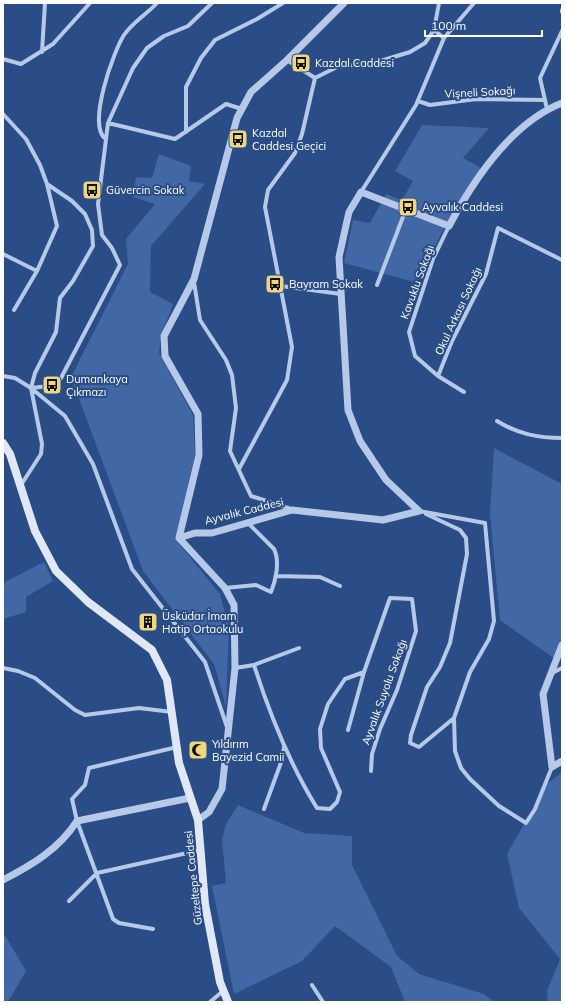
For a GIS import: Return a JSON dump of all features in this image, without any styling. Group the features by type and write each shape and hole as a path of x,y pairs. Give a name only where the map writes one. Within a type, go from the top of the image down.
{"main road":[{"name":"Güzeltepe Caddesi","path":"3,443 10,454 34,531 56,571 88,602 152,650 167,680 173,712 179,763 198,820 205,904 223,991 228,1002"}],"street":[{"path":"42,52 45,3"},
{"path":"3,59 21,64 42,52 53,44 90,3"},
{"path":"106,139 102,137 100,131 99,109 114,54 124,35 157,3"},
{"path":"31,388 49,386 61,378 120,265 112,248 102,235 98,204 108,122 133,68 147,48 164,36 188,26 212,3"},
{"path":"186,132 186,87 201,58 215,40 257,19 283,3"},
{"path":"198,820 209,812 222,789 235,668 234,605 225,588 179,538 199,455 198,414 165,356 164,336 194,279 237,118 251,92 287,60 344,3"},
{"path":"315,78 337,67 377,62 410,52 425,43 434,30 439,3"},
{"path":"454,718 425,744 419,747 410,743 411,735 427,687 440,667 450,643 467,554 466,538 460,530 419,511 386,480 360,441 348,410 339,257 349,212 418,101 444,38 474,3"},
{"path":"434,30 444,38"},
{"path":"546,109 540,78 562,31"},
{"path":"287,60 315,78"},
{"path":"239,469 287,380 292,347 264,207 268,190 295,153 302,134 315,78"},
{"name":"Vişneli Sokağı","path":"418,101 430,105 476,99 545,100"},
{"path":"361,192 450,226 465,196 501,146 546,109 562,103"},
{"path":"108,122 175,139 226,104 242,110"},
{"path":"3,114 26,139 40,165 57,226 36,271 14,310"},
{"path":"20,486 41,454 42,444 31,388 35,373 56,332 60,298 73,281 93,246 92,230 84,214 72,202 46,184"},
{"path":"377,285 406,210"},
{"name":"Kavuklu Sokağı","path":"450,226 433,259 409,332 415,356 438,376 464,392"},
{"path":"92,230 101,228"},
{"name":"Okul Arkası Sokağı","path":"438,376 452,341 486,274 498,228 562,260"},
{"path":"3,254 36,271"},
{"path":"194,279 200,320 226,360 232,375 236,408 230,450 251,496 292,510"},
{"path":"281,286 341,294"},
{"path":"3,376 14,378 31,388 65,416 93,464 132,569 205,662 228,734"},
{"path":"497,421 512,430 529,436 562,438"},
{"name":"Ayvalık Caddesi","path":"179,538 195,533 212,533 292,510 383,520 419,511"},
{"path":"419,511 485,524 494,620 489,638 470,672 454,718 455,751 461,768 470,779 499,806 526,822 535,809 552,767 543,694 562,644"},
{"path":"225,588 256,584 271,592 275,583 277,555 274,549 248,523"},
{"path":"276,576 320,577 340,586"},
{"name":"Ayvalık Suyolu Sokağı","path":"348,730 364,672 390,598 412,599 416,631 397,690 380,728 372,754 371,771"},
{"path":"235,668 254,665 299,648"},
{"path":"254,665 267,704 284,746 302,784 317,808 330,809 337,802 340,792 321,748 320,730 328,704 345,679 364,672"},
{"path":"3,668 18,671 35,678 75,710 85,715 139,708 173,712"},
{"path":"551,674 562,668"},
{"path":"264,809 283,757 284,746"},
{"path":"153,929 119,923 113,920 105,901 98,873 77,821 72,799 85,785 89,768 177,747"},
{"path":"552,767 562,761"},
{"path":"3,880 37,862 68,835 77,821 190,798"},
{"path":"69,901 98,873 201,850"},
{"path":"312,985 323,1002"},
{"path":"210,1002 223,991"}],"shaded area":[{"path":"422,125 489,128 463,158 481,168 442,232 418,283 344,263 353,220 370,223 386,194 402,200 413,181 395,171"},
{"path":"159,154 191,166 189,181 205,184 151,246 150,292 173,304 161,336 159,353 193,415 195,454 176,540 220,594 229,628 226,707 214,664 143,571 71,377 128,264 126,239 155,204 133,197 136,177 152,178"},
{"path":"494,448 562,484 562,655 555,659 500,620 490,514"},
{"path":"44,562 53,581 26,597 26,612 3,619 3,583"},
{"path":"562,772 562,1002 548,1002 547,991 560,959 519,908 507,854 547,784"},
{"path":"238,805 304,833 352,836 352,865 397,956 419,974 484,994 494,1002 405,1002 391,967 335,926 302,961 234,994 212,886 226,883 222,840 226,824"},
{"path":"3,932 26,971 8,1002 3,1002"}],"place":[{"name":"Kazdal Caddesi","path":"301,63"},
{"name":"Kazdal Caddesi Geçici","path":"238,139"},
{"name":"Güvercin Sokak","path":"92,190"},
{"name":"Ayvalık Caddesi","path":"408,207"},
{"name":"Bayram Sokak","path":"275,284"},
{"name":"Dumankaya Çıkmazı","path":"52,385"},
{"name":"Üsküdar İmam Hatip Ortaokulu","path":"148,622"},
{"name":"Yıldırım Bayezid Camii","path":"198,750"}]}
